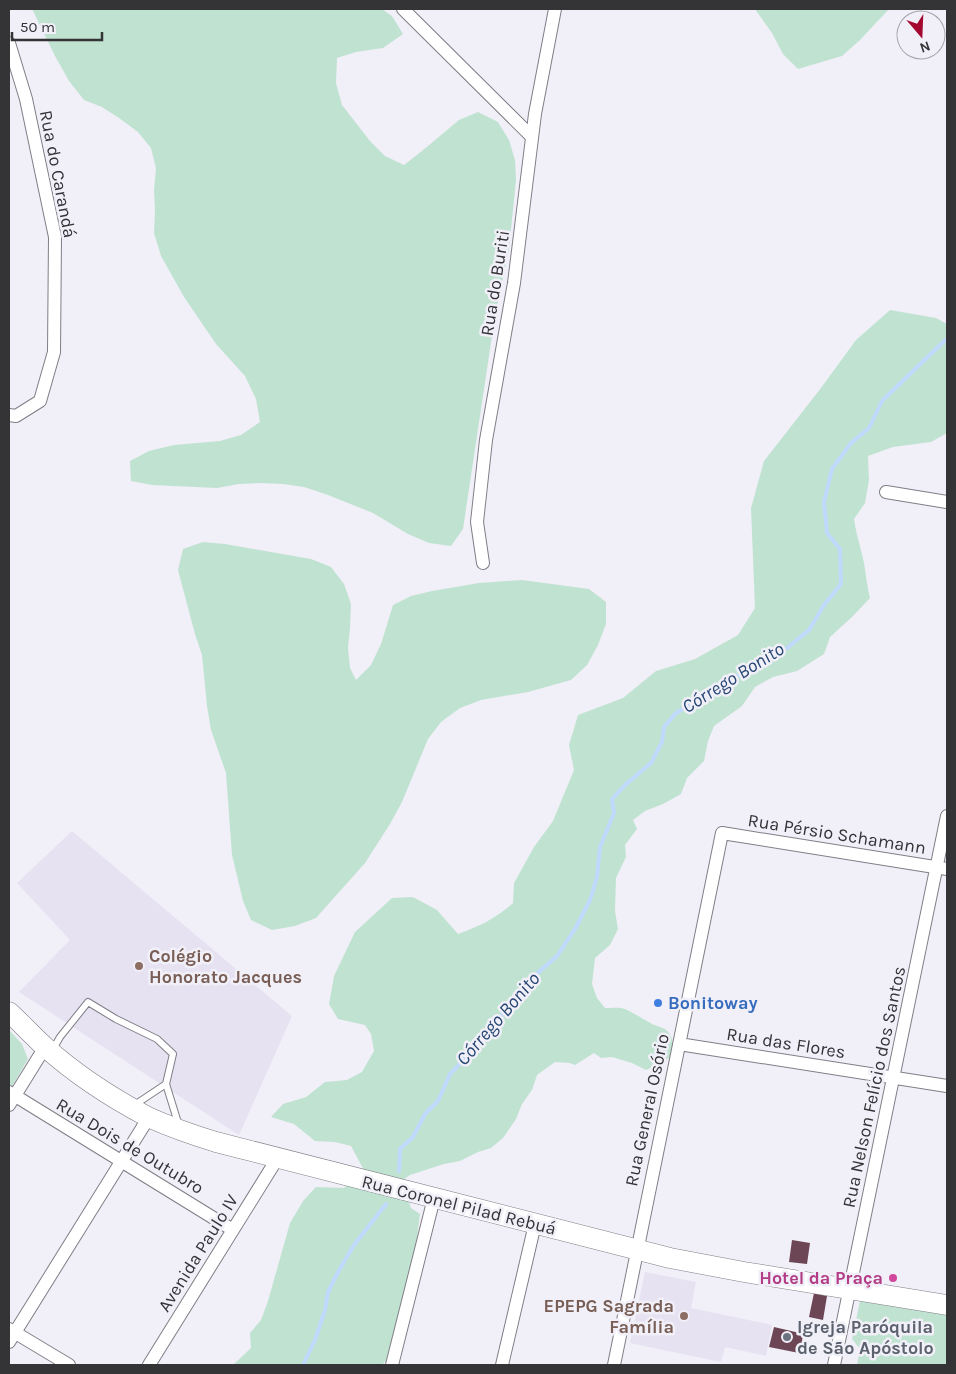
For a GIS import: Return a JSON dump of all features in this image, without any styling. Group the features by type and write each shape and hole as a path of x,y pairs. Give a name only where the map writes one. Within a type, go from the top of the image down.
{"main road":[{"name":"Rua Coronel Pilad Rebuá","path":"9,1012 48,1049 111,1096 140,1112 180,1130 216,1142 670,1258 947,1305"}],"street":[{"path":"403,9 532,137"},
{"name":"Rua do Buriti","path":"482,564 477,522 486,440 514,283 535,114 554,9"},
{"name":"Rua do Carandá","path":"9,44 26,99 54,238 54,352 40,401 16,416 9,415"},
{"path":"886,492 947,502"},
{"name":"Rua Nelson Felício dos Santos","path":"834,1365 893,1078 942,868 947,816"},
{"name":"Rua Pérsio Schamann","path":"722,833 942,868"},
{"name":"Rua General Osório","path":"614,1365 722,833"},
{"name":"Rua das Flores","path":"679,1044 947,1086"},
{"path":"11,1098 48,1049"},
{"name":"Rua Dois de Outubro","path":"11,1098 121,1161 233,1230"},
{"path":"69,1365 11,1334 121,1161 140,1112"},
{"name":"Avenida Paulo IV","path":"149,1365 277,1159"},
{"path":"392,1365 434,1198"},
{"path":"502,1365 535,1224"}],"lane":[{"path":"48,1049 60,1038 88,1002 116,1019 157,1039 173,1054 166,1084 140,1112"},
{"path":"166,1084 180,1130"}],"shaded area":[{"name":"Colégio Honorato Jacques","path":"72,831 292,1016 239,1135 19,992 70,940 17,883"},
{"name":"EPEPG Sagrada Família","path":"645,1272 696,1282 691,1308 772,1325 766,1356 725,1347 721,1362 630,1343"}],"green space":[{"path":"32,9 382,9 392,16 403,34 383,48 356,52 337,58 336,83 342,105 370,141 385,156 404,165 459,120 478,112 498,122 509,140 515,160 516,180 509,249 495,316 463,529 451,546 429,543 408,534 373,513 304,487 259,483 217,488 152,485 131,481 130,461 149,451 174,445 220,441 241,435 260,422 256,399 245,376 216,344 184,297 161,256 154,233 156,168 151,148 138,132 119,118 102,107 84,100 69,81"},
{"path":"755,9 889,9 842,56 798,69 783,54 772,33"},
{"path":"890,310 936,318 947,324 947,433 931,442 893,447 868,456 869,480 865,503 854,519 870,598 830,637 824,654 797,671 773,677 755,687 742,706 714,726 708,741 704,761 687,778 681,794 645,811 633,820 637,829 625,845 626,857 616,878 615,911 618,929 610,945 595,958 592,984 597,998 605,1008 625,1009 667,1031 672,1041 672,1056 646,1070 632,1063 612,1057 601,1058 594,1053 575,1065 555,1062 537,1075 532,1090 522,1104 516,1119 503,1138 491,1148 460,1161 410,1175 395,1185 367,1176 351,1146 335,1142 315,1141 294,1124 271,1117 283,1104 306,1097 325,1082 347,1080 362,1072 374,1051 371,1034 365,1025 338,1019 329,1004 334,976 355,932 392,898 413,897 437,910 458,934 474,928 506,909 513,903 514,883 534,847 553,821 574,770 569,745 578,715 623,698 656,671 695,659 738,635 755,608 751,508 764,461 856,340"},
{"path":"203,542 311,559 331,567 344,584 351,604 348,648 350,668 356,680 371,665 381,644 393,605 411,596 432,591 479,583 522,580 589,589 606,602 606,624 598,645 587,665 571,680 528,692 481,700 460,708 441,722 428,739 402,802 365,863 316,918 295,926 272,930 251,920 243,901 232,855 226,773 211,730 202,655 178,570 183,549"},
{"path":"9,1030 22,1044 28,1059 11,1088 9,1087"},
{"path":"353,1180 407,1196 411,1208 420,1214 416,1245 411,1261 412,1274 391,1355 383,1364 375,1365 233,1365 251,1348 250,1333 261,1320 290,1223 303,1201 316,1187 344,1188"},
{"path":"860,1301 947,1315 947,1365 857,1365 860,1349 852,1339"}],"building":[{"path":"792,1240 810,1243 807,1264 789,1262"},
{"path":"814,1293 827,1296 823,1320 809,1317"},
{"name":"Igreja Paróquila de São Apóstolo","path":"774,1327 804,1334 802,1340 808,1341 807,1347 801,1346 799,1353 769,1347"}],"waterway":[{"name":"Córrego Bonito","path":"399,1171 400,1149 413,1137 425,1114 438,1101 450,1074 478,1045 493,1023 517,1002 533,977 557,956 575,929 590,900 597,877 600,847 614,813 612,799 651,763 662,742 664,727 676,713 699,699 714,686 744,673 765,659 787,648 809,630 824,605 841,584 840,549 827,533 824,502 832,469 851,443 869,428 882,401 947,339"},
{"path":"303,1365 315,1340 325,1310 328,1292 338,1272 354,1245 386,1204"}],"place":[{"name":"Colégio Honorato Jacques","path":"139,966"},
{"name":"Bonitoway","path":"658,1003"},
{"name":"Hotel da Praça","path":"893,1278"},
{"name":"EPEPG Sagrada Família","path":"684,1316"},
{"name":"Igreja Paróquila de São Apóstolo","path":"787,1337"}]}
